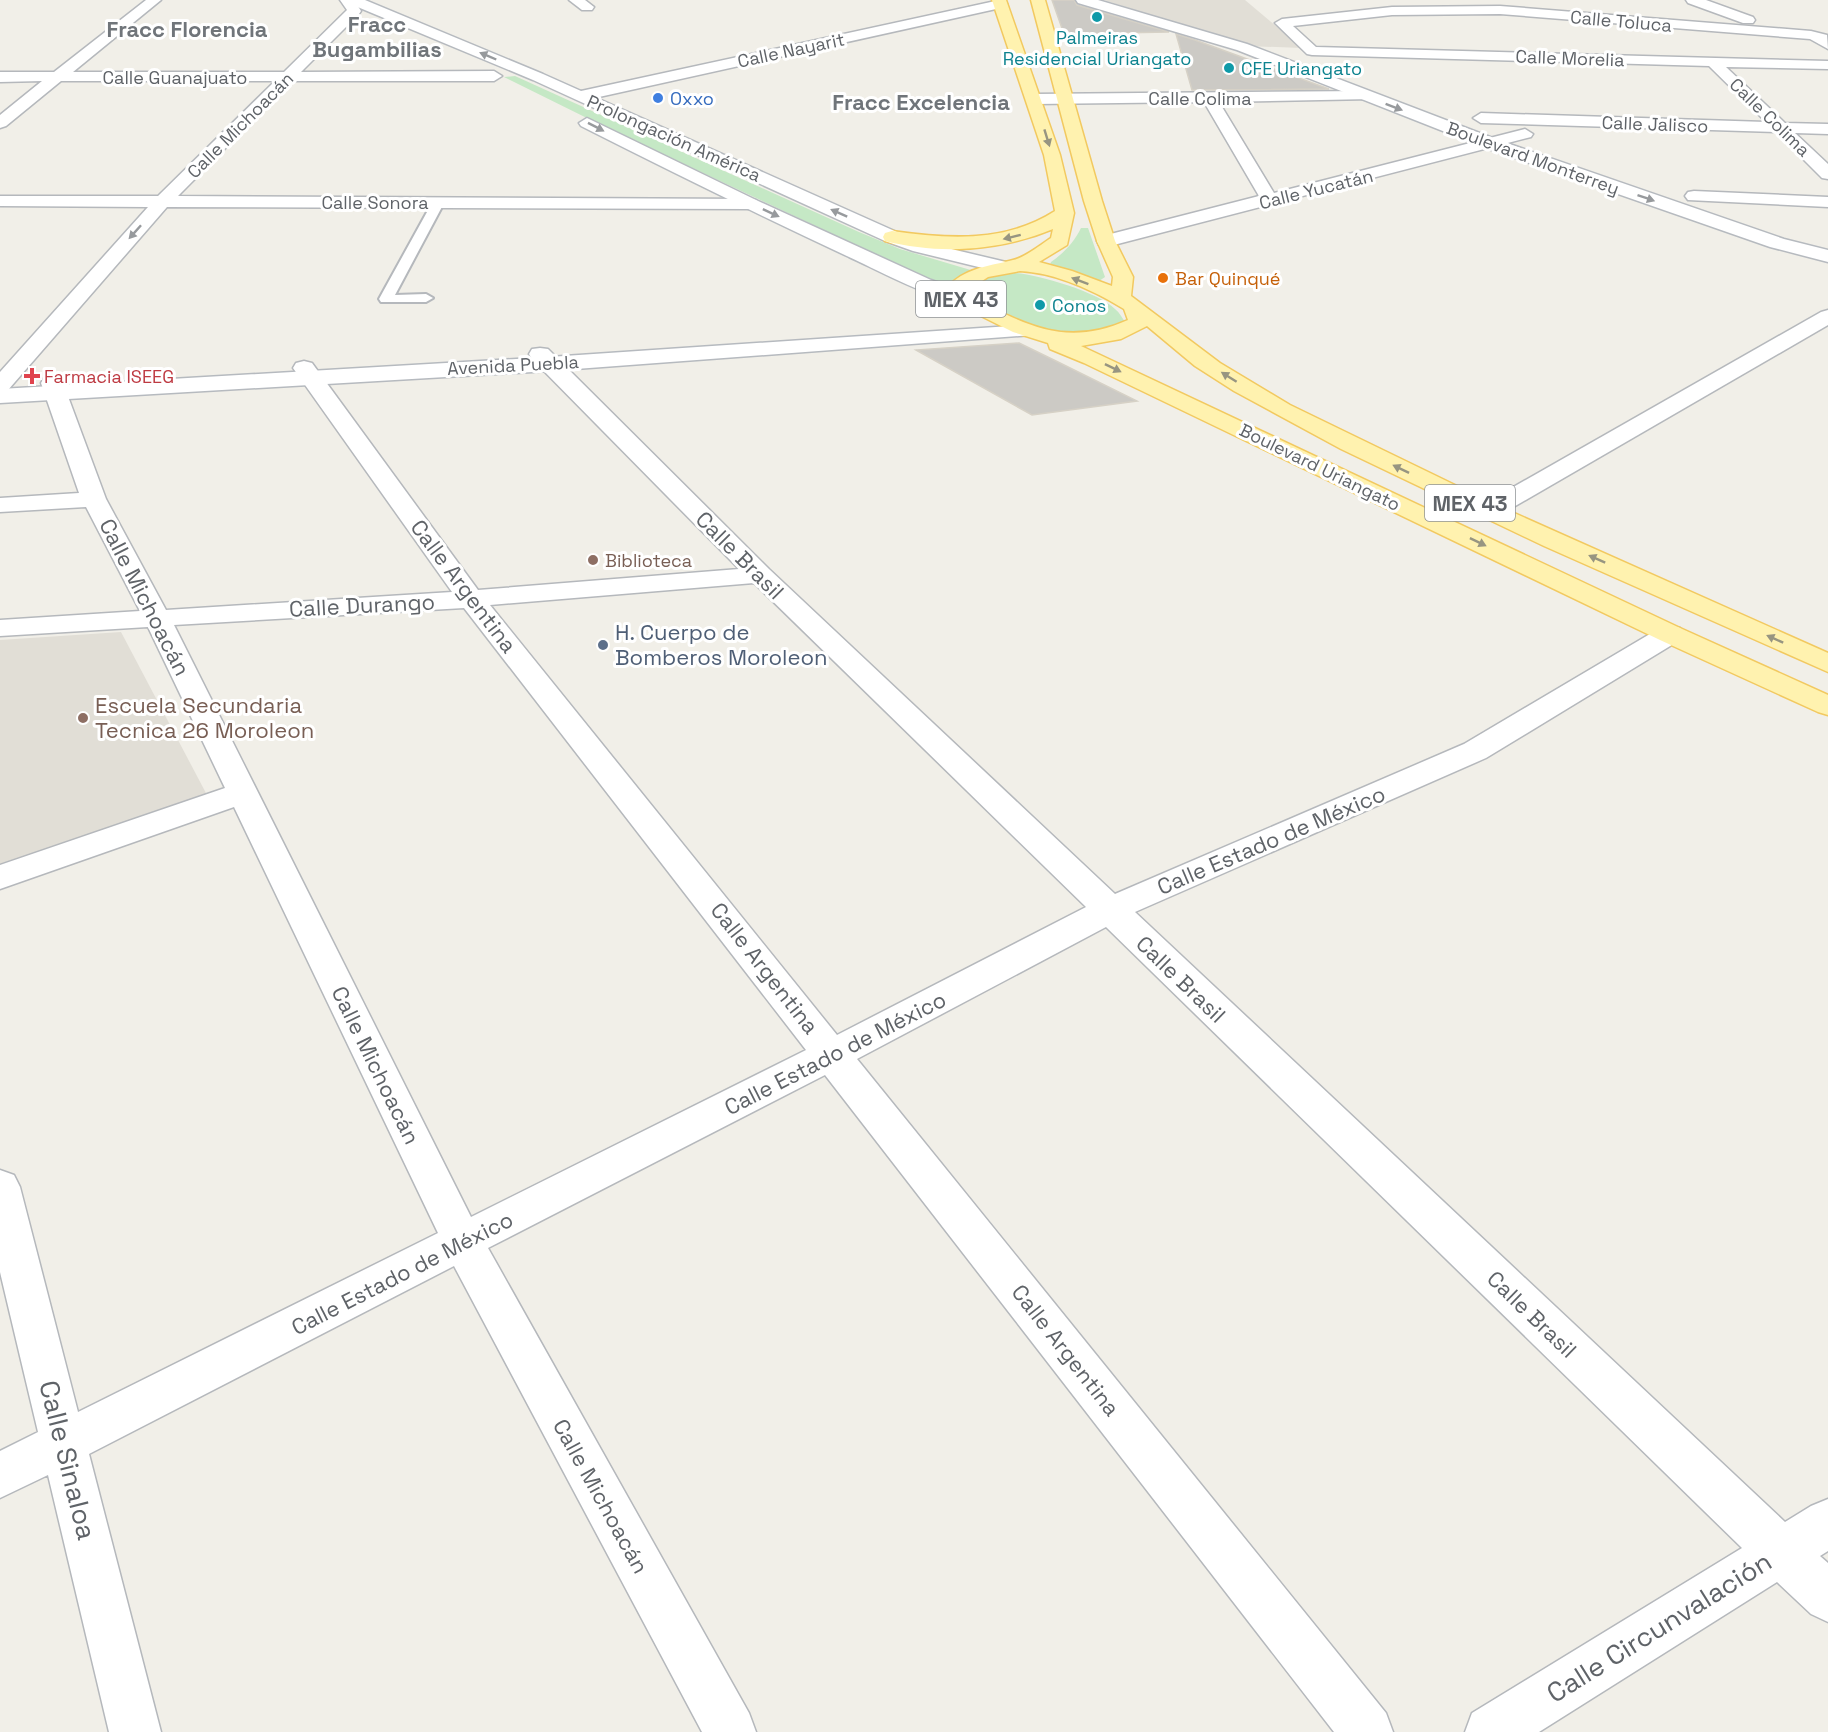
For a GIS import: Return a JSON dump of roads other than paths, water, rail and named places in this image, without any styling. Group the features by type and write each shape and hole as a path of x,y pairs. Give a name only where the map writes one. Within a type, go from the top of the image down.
{"main road":[{"name":"MEX 43","path":"1023,2 1066,98 1106,241 1123,276 1127,303 1139,323 1119,334 1083,341 1033,334 952,294 968,279 1009,266 1060,241 1065,213 1052,155 1035,99 1023,2"},
{"path":"892,237 954,243 998,240 1040,228 1065,213"},
{"name":"MEX 43","path":"1009,266 1040,268 1070,277 1127,303"},
{"name":"Boulevard Uriangato","path":"1127,303 1204,362 1280,409 1489,511 1828,663"},
{"name":"Boulevard Uriangato","path":"1033,334 1103,363 1670,634 1828,706"}],"street":[{"path":"0,123 154,0"},
{"name":"Boulevard Monterrey","path":"1083,0 1242,47 1276,53 1312,51 1354,67"},
{"path":"1446,0 1467,10"},
{"path":"1573,0 1626,21"},
{"path":"1693,0 1784,33"},
{"name":"Calle Nayarit","path":"581,96 1023,2"},
{"path":"347,3 500,78"},
{"name":"Prolongación América","path":"347,3 538,77 892,237 920,247 1009,266"},
{"name":"Calle Michoacán","path":"0,385 163,201 289,77 347,3"},
{"name":"Calle Toluca","path":"1312,51 1282,23 1392,11 1500,10 1784,33 1825,41"},
{"name":"Calle Morelia","path":"1312,51 1828,65"},
{"name":"Boulevard Monterrey","path":"1276,53 1366,96 1492,144 1776,243 1828,256"},
{"name":"Calle Colima","path":"1713,62 1828,174"},
{"name":"Calle Guanajuato","path":"0,77 538,77"},
{"name":"Calle Colima","path":"1035,99 1366,96"},
{"path":"1209,98 1270,200"},
{"name":"Boulevard Monterrey","path":"1476,116 1531,136"},
{"name":"Calle Jalisco","path":"1476,116 1828,129"},
{"name":"Prolongación América","path":"576,117 750,204 924,284 952,294"},
{"name":"Calle Yucatán","path":"1106,241 1531,136"},
{"path":"1671,188 1749,214"},
{"path":"1694,196 1828,202"},
{"name":"Calle Sonora","path":"0,201 750,204"},
{"path":"1781,226 1828,240"},
{"name":"Avenida Puebla","path":"545,359 946,329 963,324 982,310"},
{"path":"1489,511 1828,316"},
{"name":"Avenida Puebla","path":"0,396 55,388 308,372 1033,334"},
{"name":"Calle Brasil","path":"545,359 760,575 1828,1597"},
{"name":"Calle Argentina","path":"308,372 471,599 1367,1732"},
{"name":"Avenida Puebla","path":"0,385 55,388"},
{"name":"Calle Michoacán","path":"55,388 94,499 157,618 463,1242 730,1732"},
{"path":"0,505 94,499"},
{"name":"Calle Durango","path":"0,628 471,599 760,575"},
{"name":"Calle Estado de México","path":"0,1475 833,1054 1109,910 1475,751 1670,634"},
{"path":"0,877 243,793"},
{"name":"Calle Sinaloa","path":"0,1187 135,1732"},
{"name":"Calle Circunvalación","path":"1491,1732 1828,1523"}],"lane":[{"path":"426,298 386,299 438,202"}],"place":[{"name":"Palmeiras Residencial Uriangato","path":"1097,17"},
{"name":"CFE Uriangato","path":"1229,68"},
{"name":"Oxxo","path":"658,98"},
{"name":"Bar Quinqué","path":"1163,278"},
{"name":"Conos","path":"1040,305"},
{"name":"Farmacia ISEEG","path":"32,376"},
{"name":"Biblioteca","path":"593,560"},
{"name":"H. Cuerpo de Bomberos Moroleon","path":"603,645"},
{"name":"Escuela Secundaria Tecnica 26 Moroleon","path":"83,718"}],"district":[{"name":"Fracc Florencia","path":"187,29"},
{"name":"Fracc Bugambilias","path":"377,36"},
{"name":"Fracc Excelencia","path":"921,102"}]}
